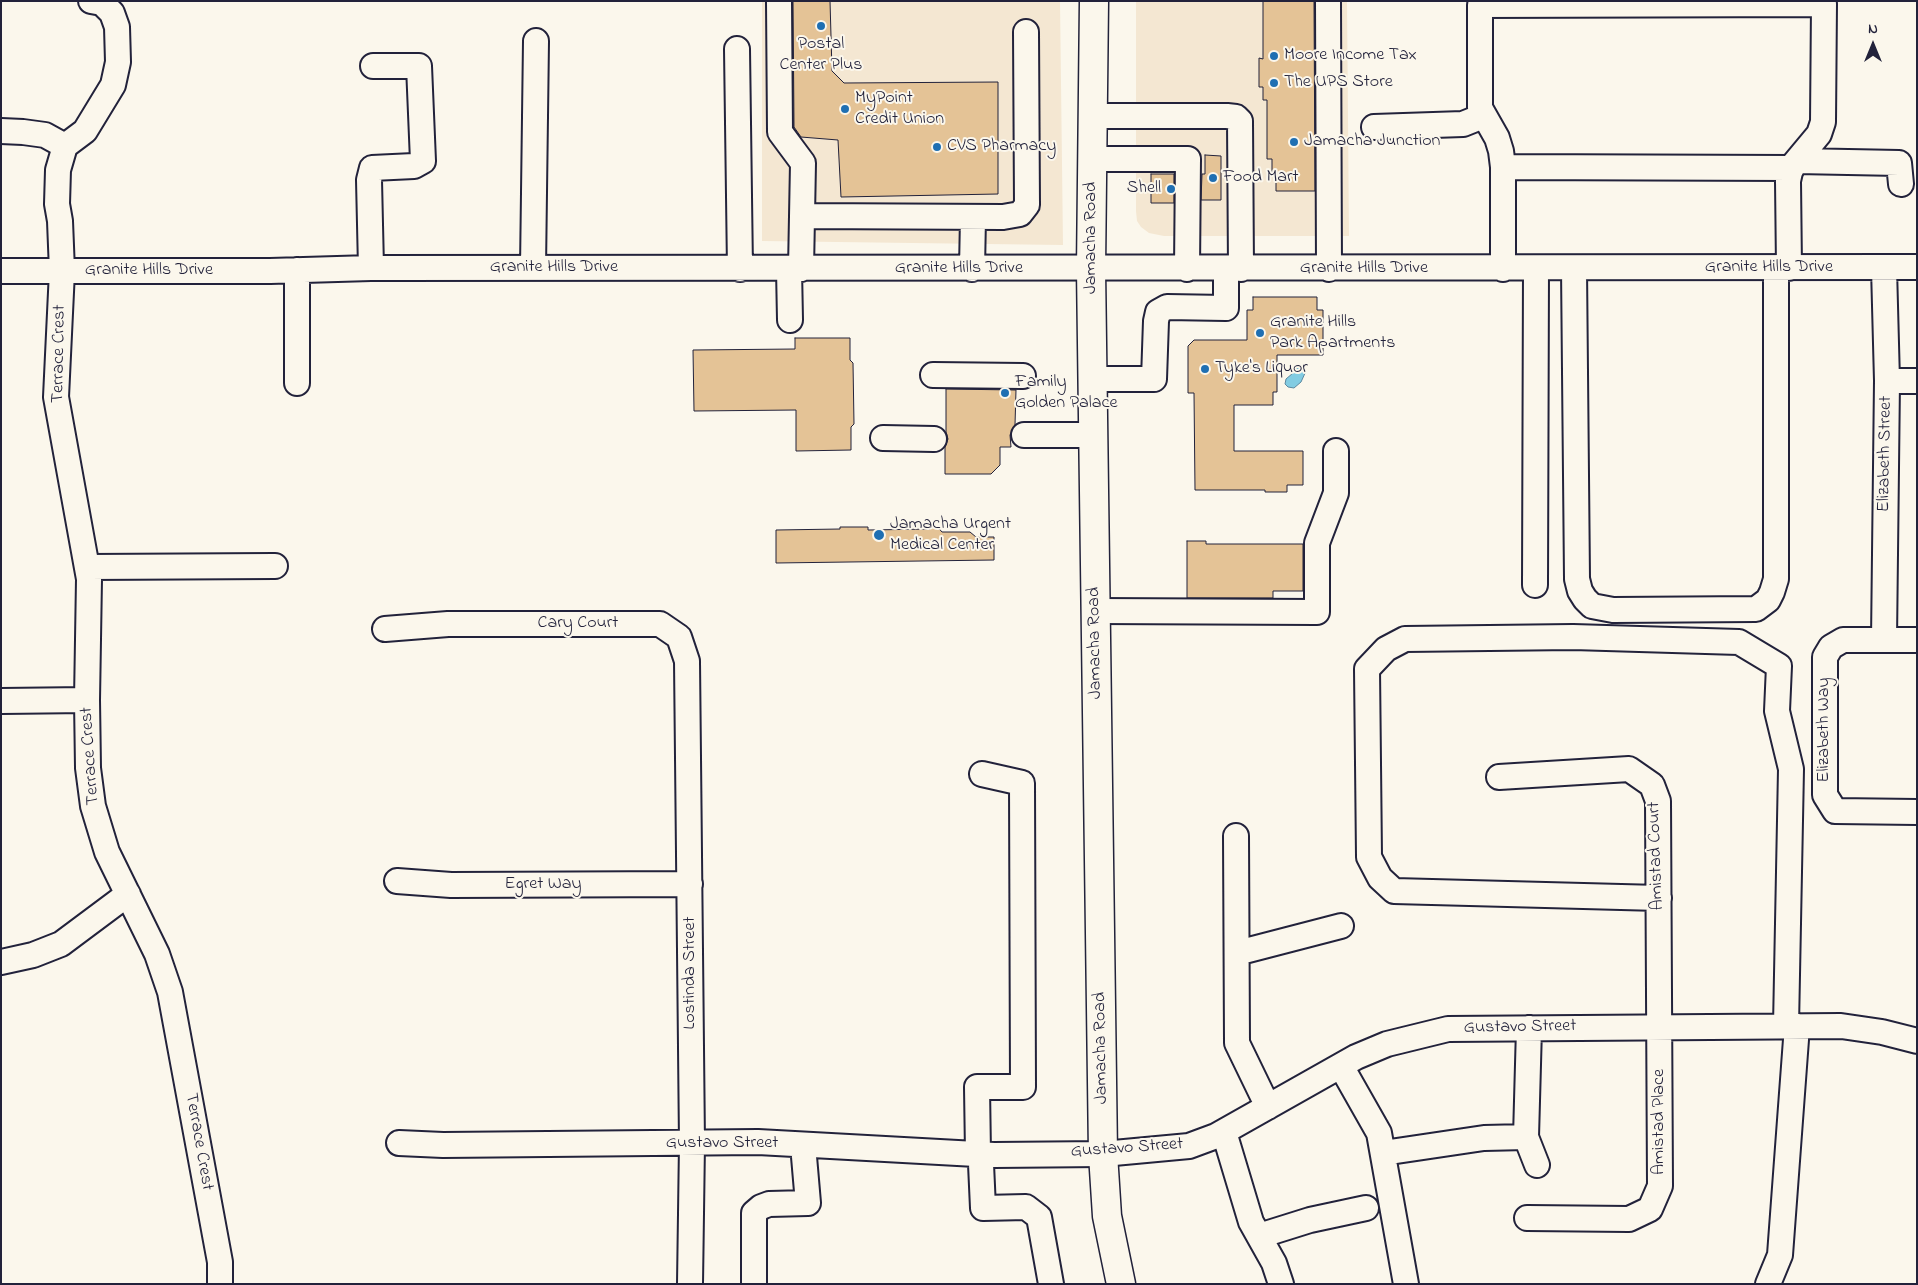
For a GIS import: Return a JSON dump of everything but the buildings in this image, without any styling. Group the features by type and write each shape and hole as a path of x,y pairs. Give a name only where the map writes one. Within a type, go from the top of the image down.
{"main road":[{"name":"Jamacha Road","path":"1094,1 1091,269 1103,1154 1107,1216 1121,1284"}],"street":[{"path":"1,132 45,135 65,146 85,130 113,85 118,62 117,27 112,13 102,3 91,1"},
{"path":"1328,1 1329,269"},
{"path":"779,2 780,132 803,164 802,216 790,320"},
{"path":"1503,269 1503,167 1497,138 1480,108 1474,3 1825,3 1823,122 1819,134 1794,164 1788,181 1783,268 1776,578 1768,600 1756,609 1602,609 1592,606 1580,591 1578,579 1574,268"},
{"path":"802,216 973,217 1017,216 1022,212 1027,206 1026,32"},
{"path":"533,268 536,40"},
{"path":"737,49 740,269"},
{"path":"370,268 369,180 372,168 414,166 423,161 419,66 373,66"},
{"path":"1093,116 1227,116 1236,117 1240,121 1234,269 1226,308 1167,307 1158,312 1154,379 1093,379"},
{"path":"1374,127 1463,124 1483,116"},
{"name":"Terrace Crest","path":"65,146 58,170 57,204 60,221 62,271 56,397 89,578 88,768 93,806 107,852 158,954 170,992 220,1262 220,1284"},
{"path":"1092,159 1188,159 1187,269"},
{"path":"1503,167 1899,163 1901,184"},
{"path":"972,269 973,217"},
{"name":"Granite Hills Drive","path":"1,271 370,268 1536,269 1917,267"},
{"name":"Elizabeth Street","path":"1884,268 1888,381 1884,640"},
{"path":"1535,586 1536,269"},
{"path":"296,270 297,383"},
{"path":"933,375 1024,376"},
{"path":"1888,381 1917,381"},
{"path":"1024,435 1093,435"},
{"path":"883,438 934,439"},
{"path":"1096,611 1317,612 1317,542 1336,493 1336,451"},
{"path":"88,567 275,566"},
{"name":"Cary Court","path":"385,629 448,624 660,624 679,637 687,661"},
{"path":"1659,898 1394,891 1380,878 1370,857 1367,669 1386,649 1405,639 1573,637 1739,642 1778,666 1777,711 1791,769 1792,1026 1780,1256 1768,1284"},
{"name":"Elizabeth Way","path":"1884,640 1843,640 1831,647 1825,657 1825,795 1835,811 1917,812"},
{"path":"1884,640 1917,640"},
{"name":"Lostinda Street","path":"687,661 692,1143 690,1284"},
{"path":"1,700 87,700"},
{"name":"Amistad Court","path":"1499,777 1629,769 1652,785 1658,801 1660,1027"},
{"path":"982,774 1022,783 1024,1087 977,1088 978,1154 981,1164 983,1208 1026,1207 1039,1217 1051,1284"},
{"path":"1236,836 1237,1043 1268,1107"},
{"name":"Egret Way","path":"397,882 451,885 690,884"},
{"path":"1,962 34,955 61,944 128,894"},
{"path":"1236,953 1341,926"},
{"name":"Gustavo Street","path":"399,1143 443,1146 758,1142 978,1154 1103,1154 1189,1146 1224,1132 1356,1057 1387,1044 1448,1029 1841,1026 1882,1032 1917,1041"},
{"name":"Amistad Place","path":"1527,1218 1629,1220 1650,1209 1660,1186 1660,1027"},
{"path":"1529,1028 1526,1137 1537,1164"},
{"path":"1341,1066 1380,1133 1406,1284"},
{"path":"1224,1132 1251,1222 1274,1263 1281,1284"},
{"path":"1383,1153 1484,1138 1526,1137"},
{"path":"754,1284 754,1212 769,1204 808,1204 802,1145"},
{"path":"1259,1236 1310,1220 1366,1208"}],"shaded area":[{"path":"762,1 1060,1 1063,245 762,241"},
{"path":"1136,1 1347,1 1349,236 1164,236 1149,233 1141,227 1137,221 1136,211"}],"water":[{"path":"1302,366 1306,371 1301,382 1294,388 1288,387 1285,384 1286,379 1298,367"}],"place":[{"name":"Postal Center Plus","path":"821,26"},
{"name":"Moore Income Tax","path":"1274,56"},
{"name":"The UPS Store","path":"1274,83"},
{"name":"MyPoint Credit Union","path":"845,109"},
{"name":"Jamacha Junction","path":"1294,142"},
{"name":"CVS Pharmacy","path":"937,147"},
{"name":"Food Mart","path":"1213,178"},
{"name":"Shell","path":"1171,189"},
{"name":"Granite Hills Park Apartments","path":"1260,333"},
{"name":"Tyke's Liquor","path":"1205,369"},
{"name":"Family Golden Palace","path":"1005,393"},
{"name":"Jamacha Urgent Medical Center","path":"879,535"}]}
